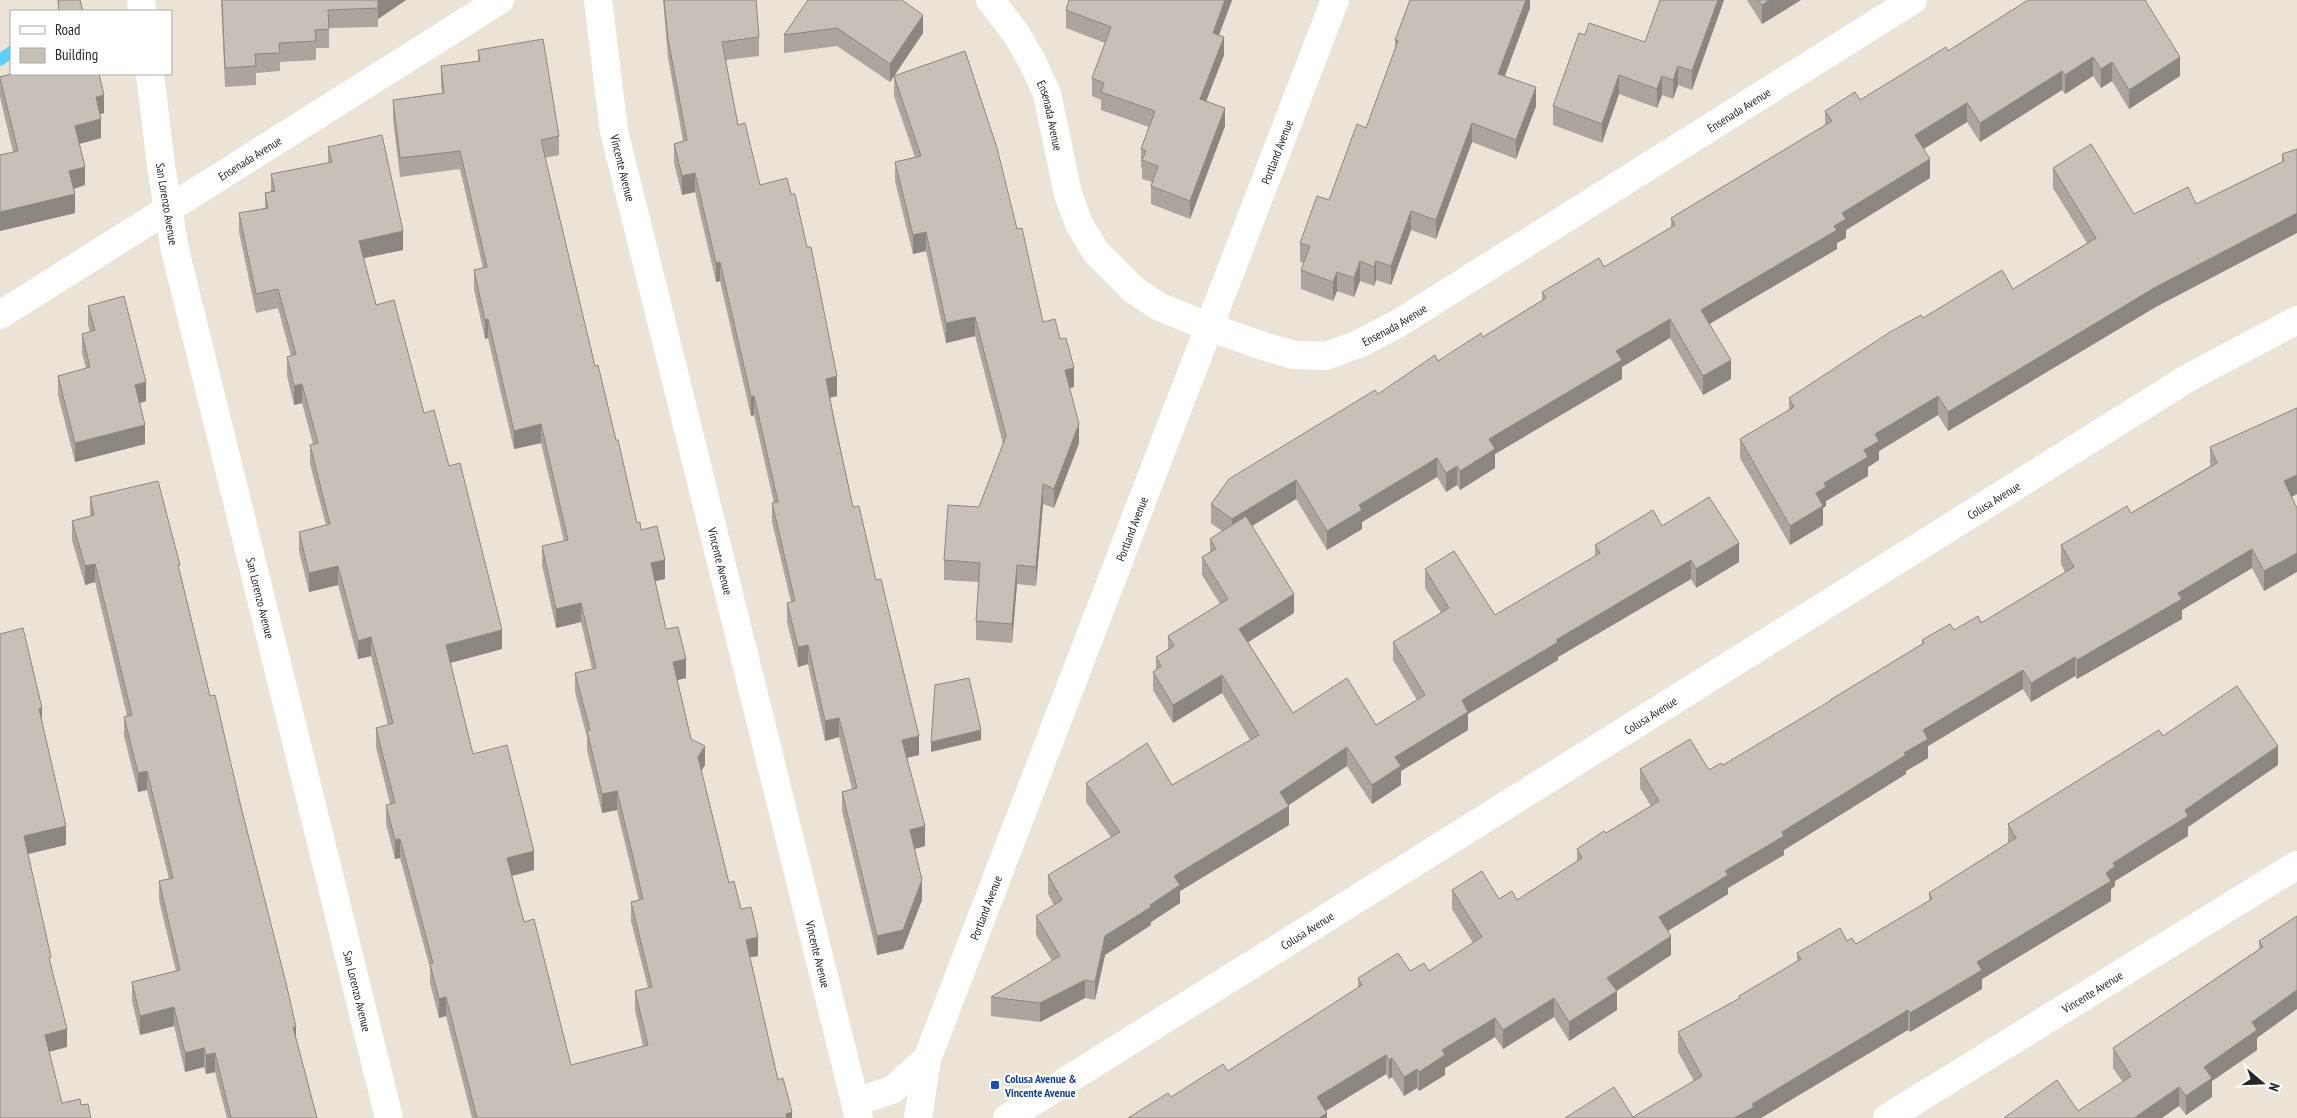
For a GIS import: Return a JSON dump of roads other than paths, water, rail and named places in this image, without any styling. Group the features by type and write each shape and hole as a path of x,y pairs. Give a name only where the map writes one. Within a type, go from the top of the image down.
{"street":[{"name":"Ensenada Avenue","path":"0,315 500,0"},
{"name":"Vincente Avenue","path":"598,0 614,131 857,1110"},
{"name":"Ensenada Avenue","path":"990,0 1015,32 1032,61 1047,94 1068,194 1079,224 1096,252 1134,290 1158,306 1263,346 1294,355 1326,356 1361,344 1399,323 1913,0"},
{"name":"Portland Avenue","path":"918,1118 927,1059 1335,0"},
{"name":"San Lorenzo Avenue","path":"150,75 175,250 389,1118"},
{"name":"Colusa Avenue","path":"1007,1118 2188,378 2297,320"},
{"name":"Vincente Avenue","path":"1887,1118 2297,866"},
{"name":"Portland Avenue","path":"857,1110 892,1090 927,1059"}],"waterway":[{"path":"0,60 10,53"}],"place":[{"name":"Colusa Avenue & Vincente Avenue","path":"995,1085"}]}
